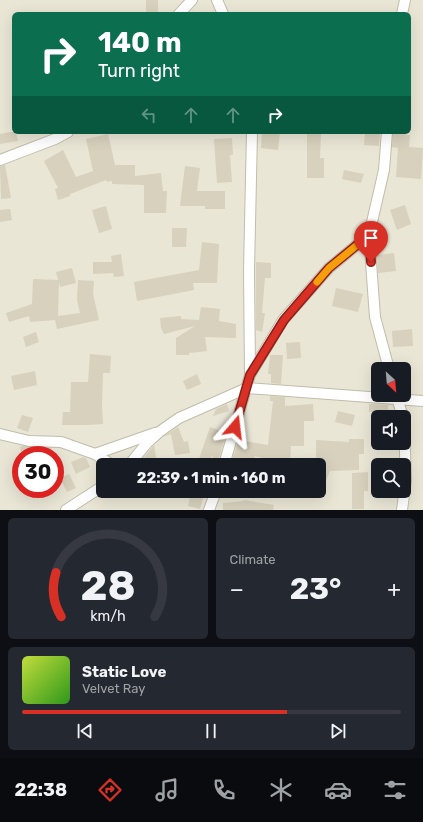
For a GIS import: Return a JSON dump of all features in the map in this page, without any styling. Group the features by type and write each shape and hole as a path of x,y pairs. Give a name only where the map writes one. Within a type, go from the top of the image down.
{"street":[{"path":"181,12 192,0"},
{"path":"217,0 222,12"},
{"path":"402,12 405,0"},
{"path":"0,160 55,140 65,134"},
{"path":"226,458 250,375 249,270 252,134"},
{"path":"387,362 375,317 369,235 384,170 388,134"},
{"path":"250,375 284,320 329,268 369,235"},
{"path":"134,458 147,442 159,432 190,413 247,388 371,395"},
{"path":"411,399 423,401"},
{"path":"94,454 159,432"},
{"path":"0,434 29,441 61,442 94,454 101,458"},
{"path":"402,510 406,480 405,450"},
{"path":"66,510 96,491"},
{"path":"209,510 212,498"}],"shaded area":[{"path":"0,0 423,0 423,510 0,510"}],"building":[{"path":"146,0 158,0 158,12 146,12"},
{"path":"12,132 12,134 16,134 18,141 0,144 0,134"},
{"path":"108,134 115,165 135,165 135,176 161,173 163,191 167,191 166,213 144,213 144,185 112,184 112,181 107,182 106,180 58,200 55,189 58,188 44,161 63,150 76,177 93,171 86,139"},
{"path":"262,134 280,134 278,150 261,148"},
{"path":"307,134 321,134 320,158 324,158 324,178 307,178"},
{"path":"365,134 380,134 379,146 364,145"},
{"path":"393,134 406,134 410,135 409,147 423,148 421,179 396,177 398,148 392,147"},
{"path":"232,138 233,155 230,155 232,182 217,183 214,139"},
{"path":"5,165 11,198 1,199 0,166"},
{"path":"185,166 200,168 197,191 225,191 225,209 205,209 205,206 180,206"},
{"path":"344,170 364,174 361,183 342,179"},
{"path":"405,205 411,224 397,230 390,210"},
{"path":"106,206 112,229 99,233 92,210"},
{"path":"10,209 12,220 0,222 0,210"},
{"path":"172,228 187,228 186,247 172,247"},
{"path":"202,242 219,244 217,283 193,283 194,290 137,301 134,282 199,270"},
{"path":"394,253 396,271 378,273 377,255"},
{"path":"121,254 124,276 114,277 113,273 93,274 93,262 112,262 111,256"},
{"path":"256,262 271,263 271,278 265,278 262,313 265,313 262,332 256,330"},
{"path":"72,268 76,283 60,287 59,282 58,316 80,313 77,300 78,280 94,281 93,294 99,320 57,329 55,320 30,322 29,316 9,322 6,313 32,304 33,279 58,280 56,272"},
{"path":"336,288 363,294 358,312 332,306"},
{"path":"201,307 220,309 219,321 236,324 236,338 205,337 207,351 189,353 189,355 176,355 176,338 195,326 164,334 161,328 160,318 181,316 181,319 199,320"},
{"path":"412,329 413,346 393,347 392,331"},
{"path":"36,332 39,342 26,347 23,337"},
{"path":"300,342 301,358 287,359 286,343"},
{"path":"90,354 111,356 110,373 103,373 103,424 62,425 63,412 70,412 71,382 88,382"},
{"path":"270,355 283,355 281,384 271,383 271,374 268,374"},
{"path":"35,371 37,385 14,390 11,376"},
{"path":"197,374 201,384 187,390 183,381"},
{"path":"270,396 285,397 285,406 313,404 314,421 304,421 304,446 291,446 290,458 263,458 255,456 254,458 233,458 238,440 268,445 273,401 270,401"},
{"path":"227,404 229,411 213,416 216,409"},
{"path":"369,404 388,405 388,410 371,410 371,412 369,412"},
{"path":"338,411 355,415 352,426 335,422"},
{"path":"22,415 33,418 28,432 17,428"},
{"path":"178,427 184,442 188,441 190,453 175,455 171,434 163,437"},
{"path":"210,427 221,431 219,437 225,438 219,458 213,458 212,455 211,458 199,458"},
{"path":"349,439 364,439 364,454 359,454 359,470 330,471 326,481 326,458 316,458 316,440 349,442"},
{"path":"154,445 156,458 144,458"},
{"path":"83,457 86,458 90,467 76,474 71,462"},
{"path":"368,472 368,491 364,491 364,509 352,509 352,473"},
{"path":"69,474 76,488 67,492 64,486 64,476"},
{"path":"190,498 203,498 200,509 188,506"},
{"path":"244,500 274,505 273,510 223,510 223,503"}],"slow traffic":[{"path":"317,282 329,268 356,246"}],"route":[{"path":"235,427 250,375 284,320 329,268 369,235 371,262"}]}
